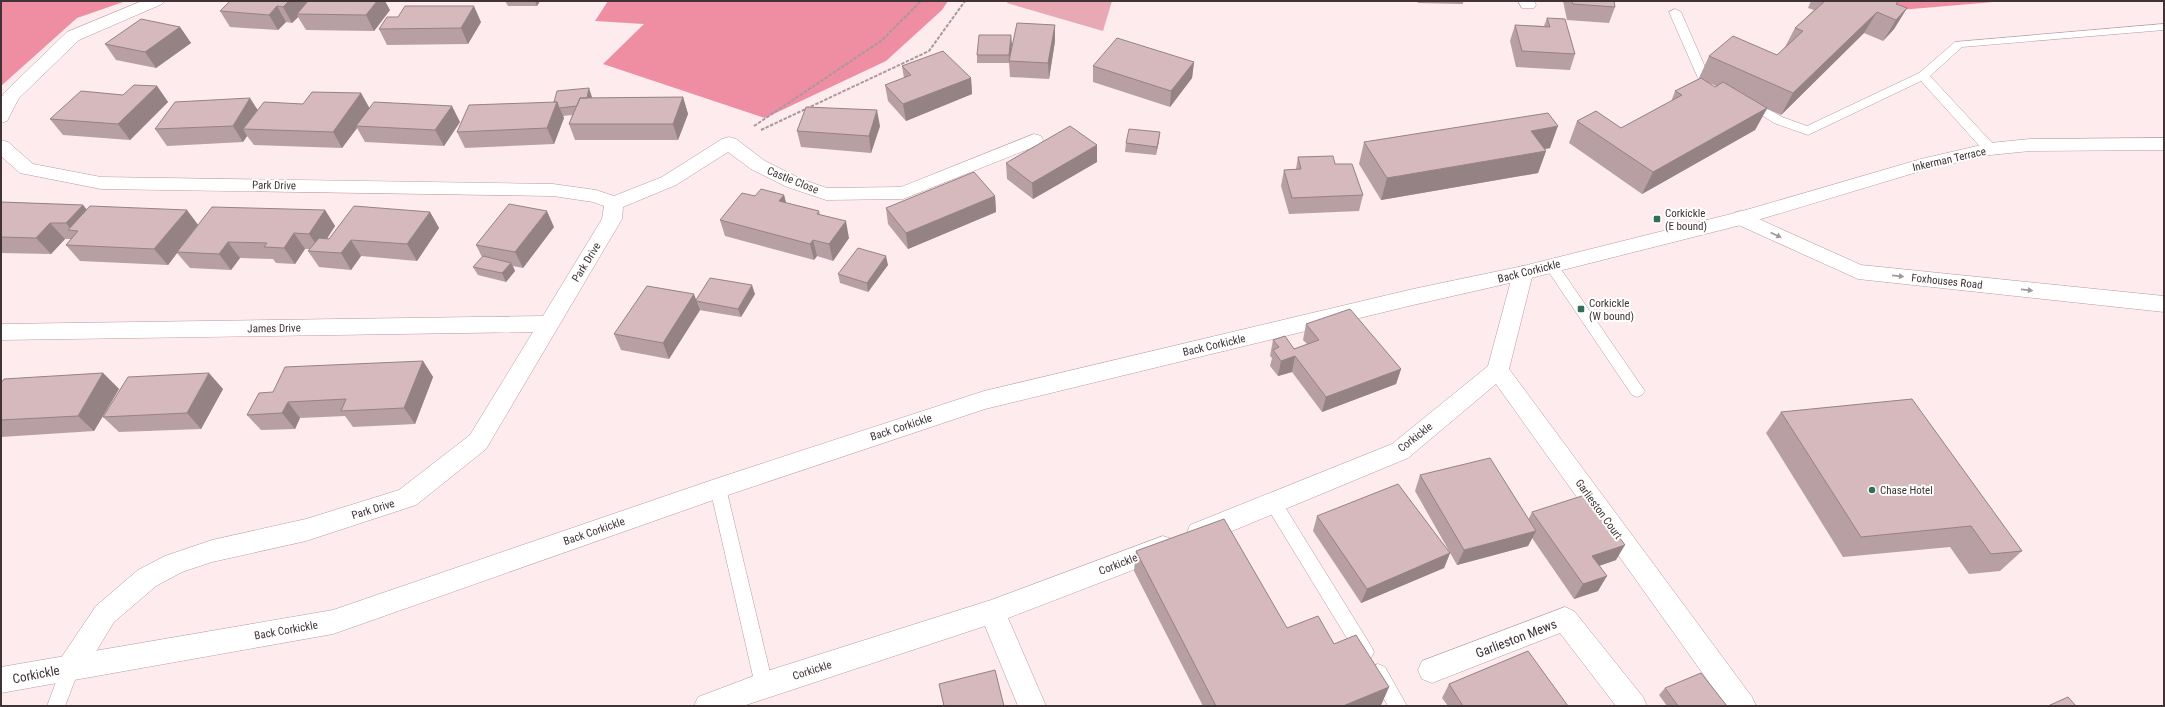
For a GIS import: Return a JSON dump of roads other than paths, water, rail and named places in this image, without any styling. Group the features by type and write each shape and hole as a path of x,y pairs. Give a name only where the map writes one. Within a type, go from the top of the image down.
{"street":[{"path":"1,117 11,96 73,36 156,1"},
{"name":"Castle Close","path":"614,203 669,181 729,143 758,166 794,183 826,194 857,194 903,193 1034,140"},
{"name":"Inkerman Terrace","path":"1741,218 1921,165 1990,149 2030,145 2164,144"},
{"name":"Park Drive","path":"1,146 26,169 101,183 553,190 596,196 614,203 612,219 478,442 407,498 306,530 212,552 174,564 141,582 105,614 71,667"},
{"name":"Back Corkickle","path":"71,667 333,622 718,488 984,400 1413,297 1523,273 1741,218"},
{"name":"Foxhouses Road","path":"1741,218 1858,272 2164,304"},
{"path":"1498,370 1523,273"},
{"name":"James Drive","path":"1,332 548,324"},
{"name":"Corkickle","path":"708,706 764,685 992,612 1274,504 1400,450 1498,370"},
{"name":"Garlieston Court","path":"1498,370 1742,706"},
{"path":"992,612 1032,706"},
{"name":"Garlieston Mews","path":"1432,670 1565,619 1633,706"},
{"name":"Corkickle","path":"1,680 71,667"}],"lane":[{"path":"1675,12 1704,78 1724,90"},
{"path":"1738,97 1778,120 1808,131 1923,76 1959,44 2164,27"},
{"path":"1923,76 1990,149"},
{"path":"1551,265 1637,391"},
{"path":"718,488 764,685"},
{"path":"1274,504 1398,706"},
{"path":"56,706 71,667"}],"place":[{"name":"Corkickle (E bound)","path":"1657,219"},
{"name":"Corkickle (W bound)","path":"1581,309"},
{"name":"Chase Hotel","path":"1872,490"}]}
